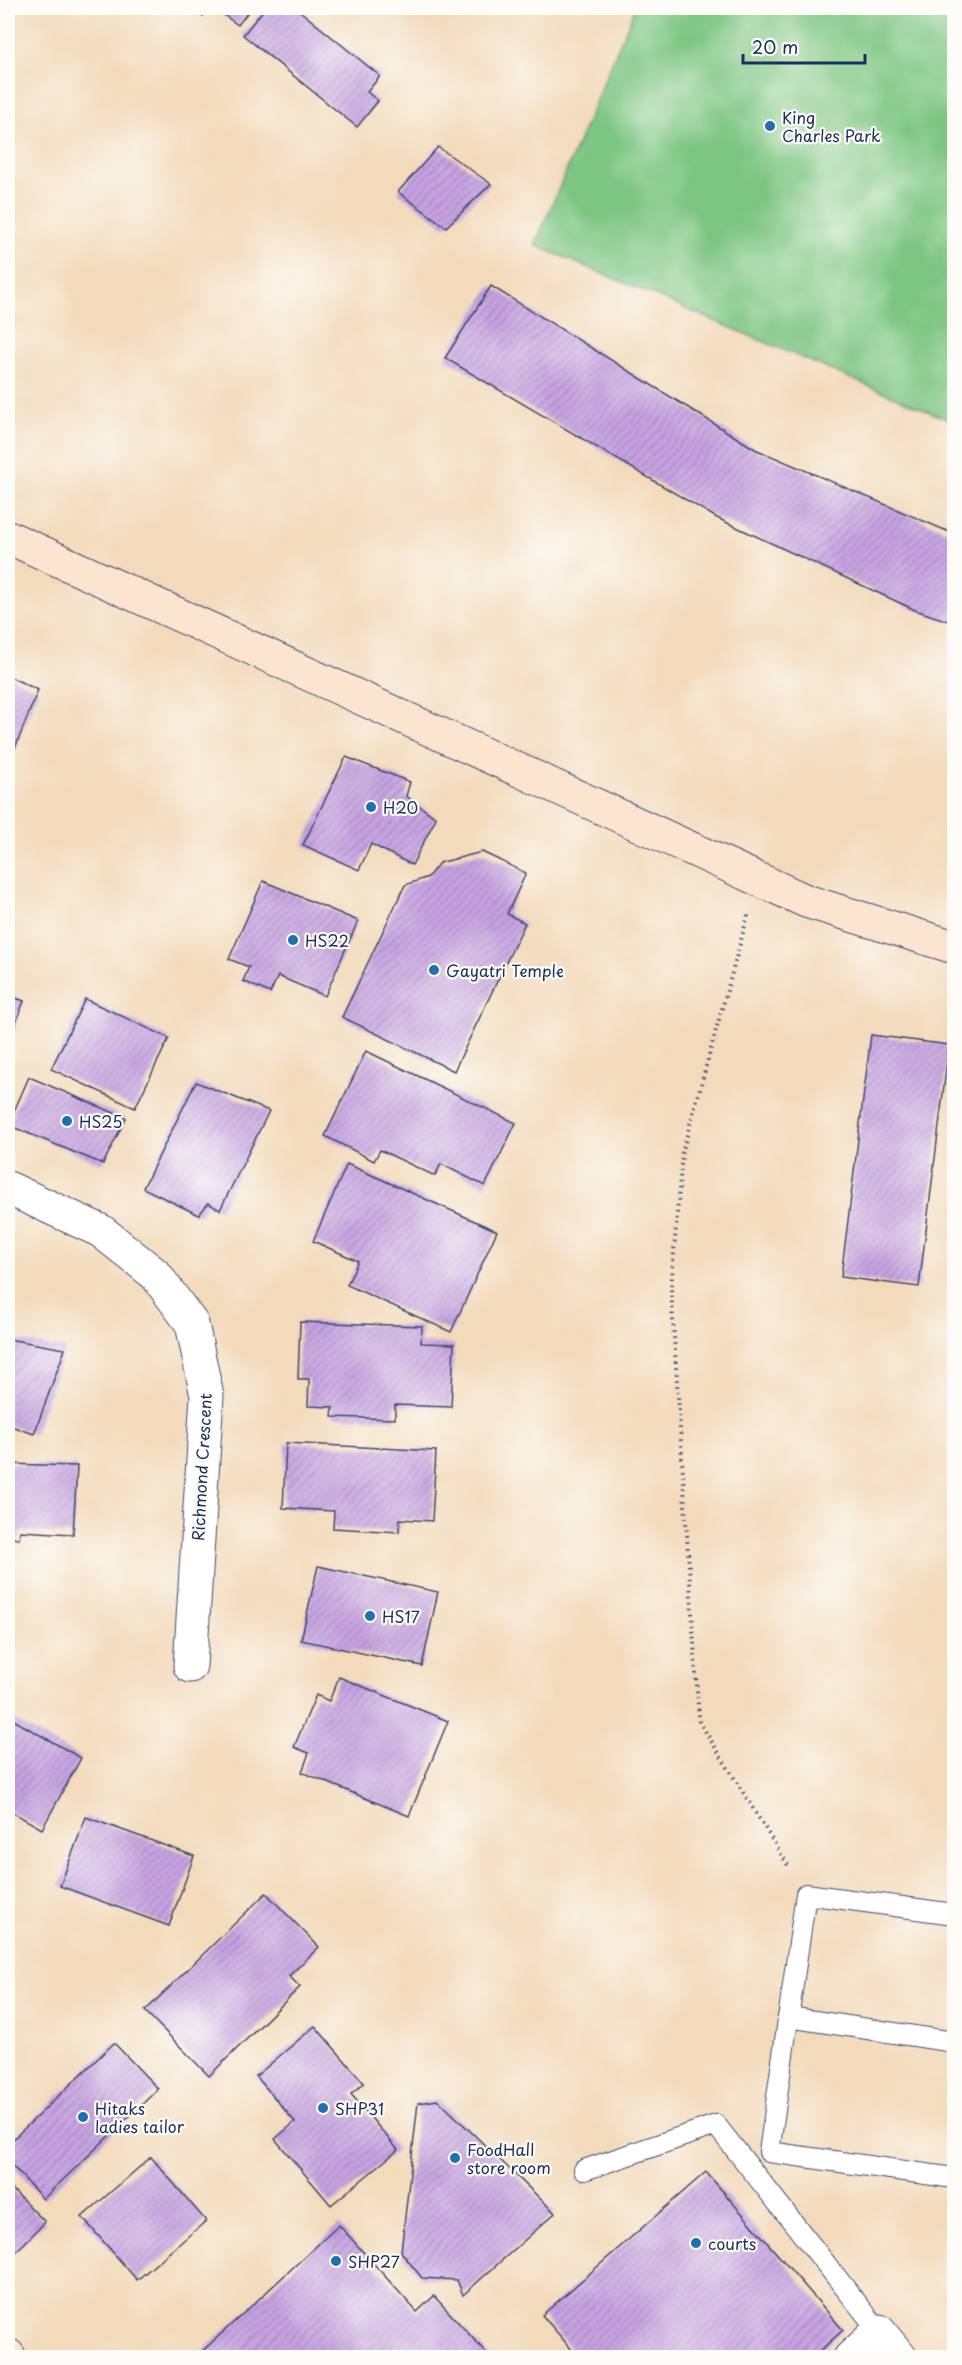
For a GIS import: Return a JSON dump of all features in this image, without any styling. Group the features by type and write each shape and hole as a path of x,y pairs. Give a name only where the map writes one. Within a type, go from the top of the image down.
{"main road":[{"path":"8,537 806,901 954,947"}],"street":[{"name":"Richmond Crescent","path":"8,1188 101,1231 156,1275 192,1324 207,1396 190,1666"},
{"path":"850,2358 879,2331 901,2358"}],"lane":[{"path":"954,1914 806,1894 769,2152 954,2178"},
{"path":"788,2017 954,2042"},
{"path":"584,2170 716,2126 879,2331"}],"path":[{"path":"758,878 682,1153 671,1289 699,1721 806,1894"}],"green space":[{"name":"King Charles Park","path":"635,8 954,8 954,422 535,245"}],"building":[{"path":"191,8 209,8 203,16"},
{"path":"214,8 251,8 238,25"},
{"path":"265,8 296,8 380,76 367,92 378,101 357,127 243,35"},
{"path":"438,147 491,184 446,227 398,192"},
{"path":"491,286 755,449 954,534 954,623 915,610 717,518 445,358"},
{"path":"8,676 38,690 8,766"},
{"name":"H20","path":"346,757 410,782 406,796 436,818 412,865 371,844 359,870 303,845"},
{"name":"Gayatri Temple","path":"482,852 526,873 507,914 525,923 454,1071 342,1017 405,885 428,877 439,863"},
{"name":"HS22","path":"263,881 358,921 325,996 278,976 270,993 243,981 249,967 229,959"},
{"path":"8,995 24,1001 8,1043"},
{"path":"85,999 169,1038 135,1108 51,1069"},
{"path":"871,1035 949,1045 919,1287 841,1277"},
{"path":"366,1051 516,1123 485,1186 441,1164 435,1176 380,1150 374,1161 325,1136"},
{"name":"HS25","path":"29,1077 126,1118 103,1164 8,1125"},
{"path":"196,1082 269,1111 220,1210 208,1203 199,1215 143,1188"},
{"path":"347,1164 497,1231 451,1332 347,1285 358,1261 313,1241"},
{"path":"300,1322 422,1326 421,1343 454,1344 451,1407 395,1405 395,1419 332,1417 333,1407 308,1406 309,1379 298,1379"},
{"path":"8,1339 65,1349 34,1434 8,1425"},
{"path":"286,1443 436,1451 432,1521 400,1519 399,1532 333,1528 334,1511 283,1508"},
{"path":"8,1464 77,1466 73,1534 20,1531 19,1539 8,1537"},
{"name":"HS17","path":"318,1566 438,1592 422,1666 301,1640"},
{"path":"339,1677 448,1721 409,1816 302,1772 309,1753 294,1747 316,1695 329,1701"},
{"path":"8,1717 81,1758 42,1829 8,1810"},
{"path":"86,1817 194,1856 169,1926 60,1886"},
{"path":"266,1893 319,1947 289,1976 300,1987 209,2076 145,2011"},
{"name":"SHP31","path":"315,2026 364,2083 351,2094 398,2150 331,2205 275,2139 295,2122 256,2076"},
{"name":"Hitaks ladies tailor","path":"114,2043 158,2089 43,2199 8,2161 8,2144"},
{"path":"8,2061 17,2073 8,2082"},
{"name":"FoodHall store room","path":"438,2100 555,2213 463,2295 457,2280 422,2278 401,2252 418,2103"},
{"path":"151,2157 206,2221 137,2280 82,2217"},
{"name":"courts","path":"706,2172 843,2330 812,2358 579,2358 542,2315"},
{"path":"8,2185 45,2222 8,2260"},
{"name":"SHP27","path":"339,2225 417,2312 434,2296 491,2358 195,2358"}],"place":[{"name":"King Charles Park","path":"770,126"},
{"name":"H20","path":"371,807"},
{"name":"HS22","path":"293,940"},
{"name":"Gayatri Temple","path":"434,970"},
{"name":"HS25","path":"67,1121"},
{"name":"HS17","path":"370,1616"},
{"name":"SHP31","path":"323,2108"},
{"name":"Hitaks ladies tailor","path":"83,2117"},
{"name":"FoodHall store room","path":"455,2158"},
{"name":"courts","path":"696,2243"},
{"name":"SHP27","path":"336,2261"}]}
